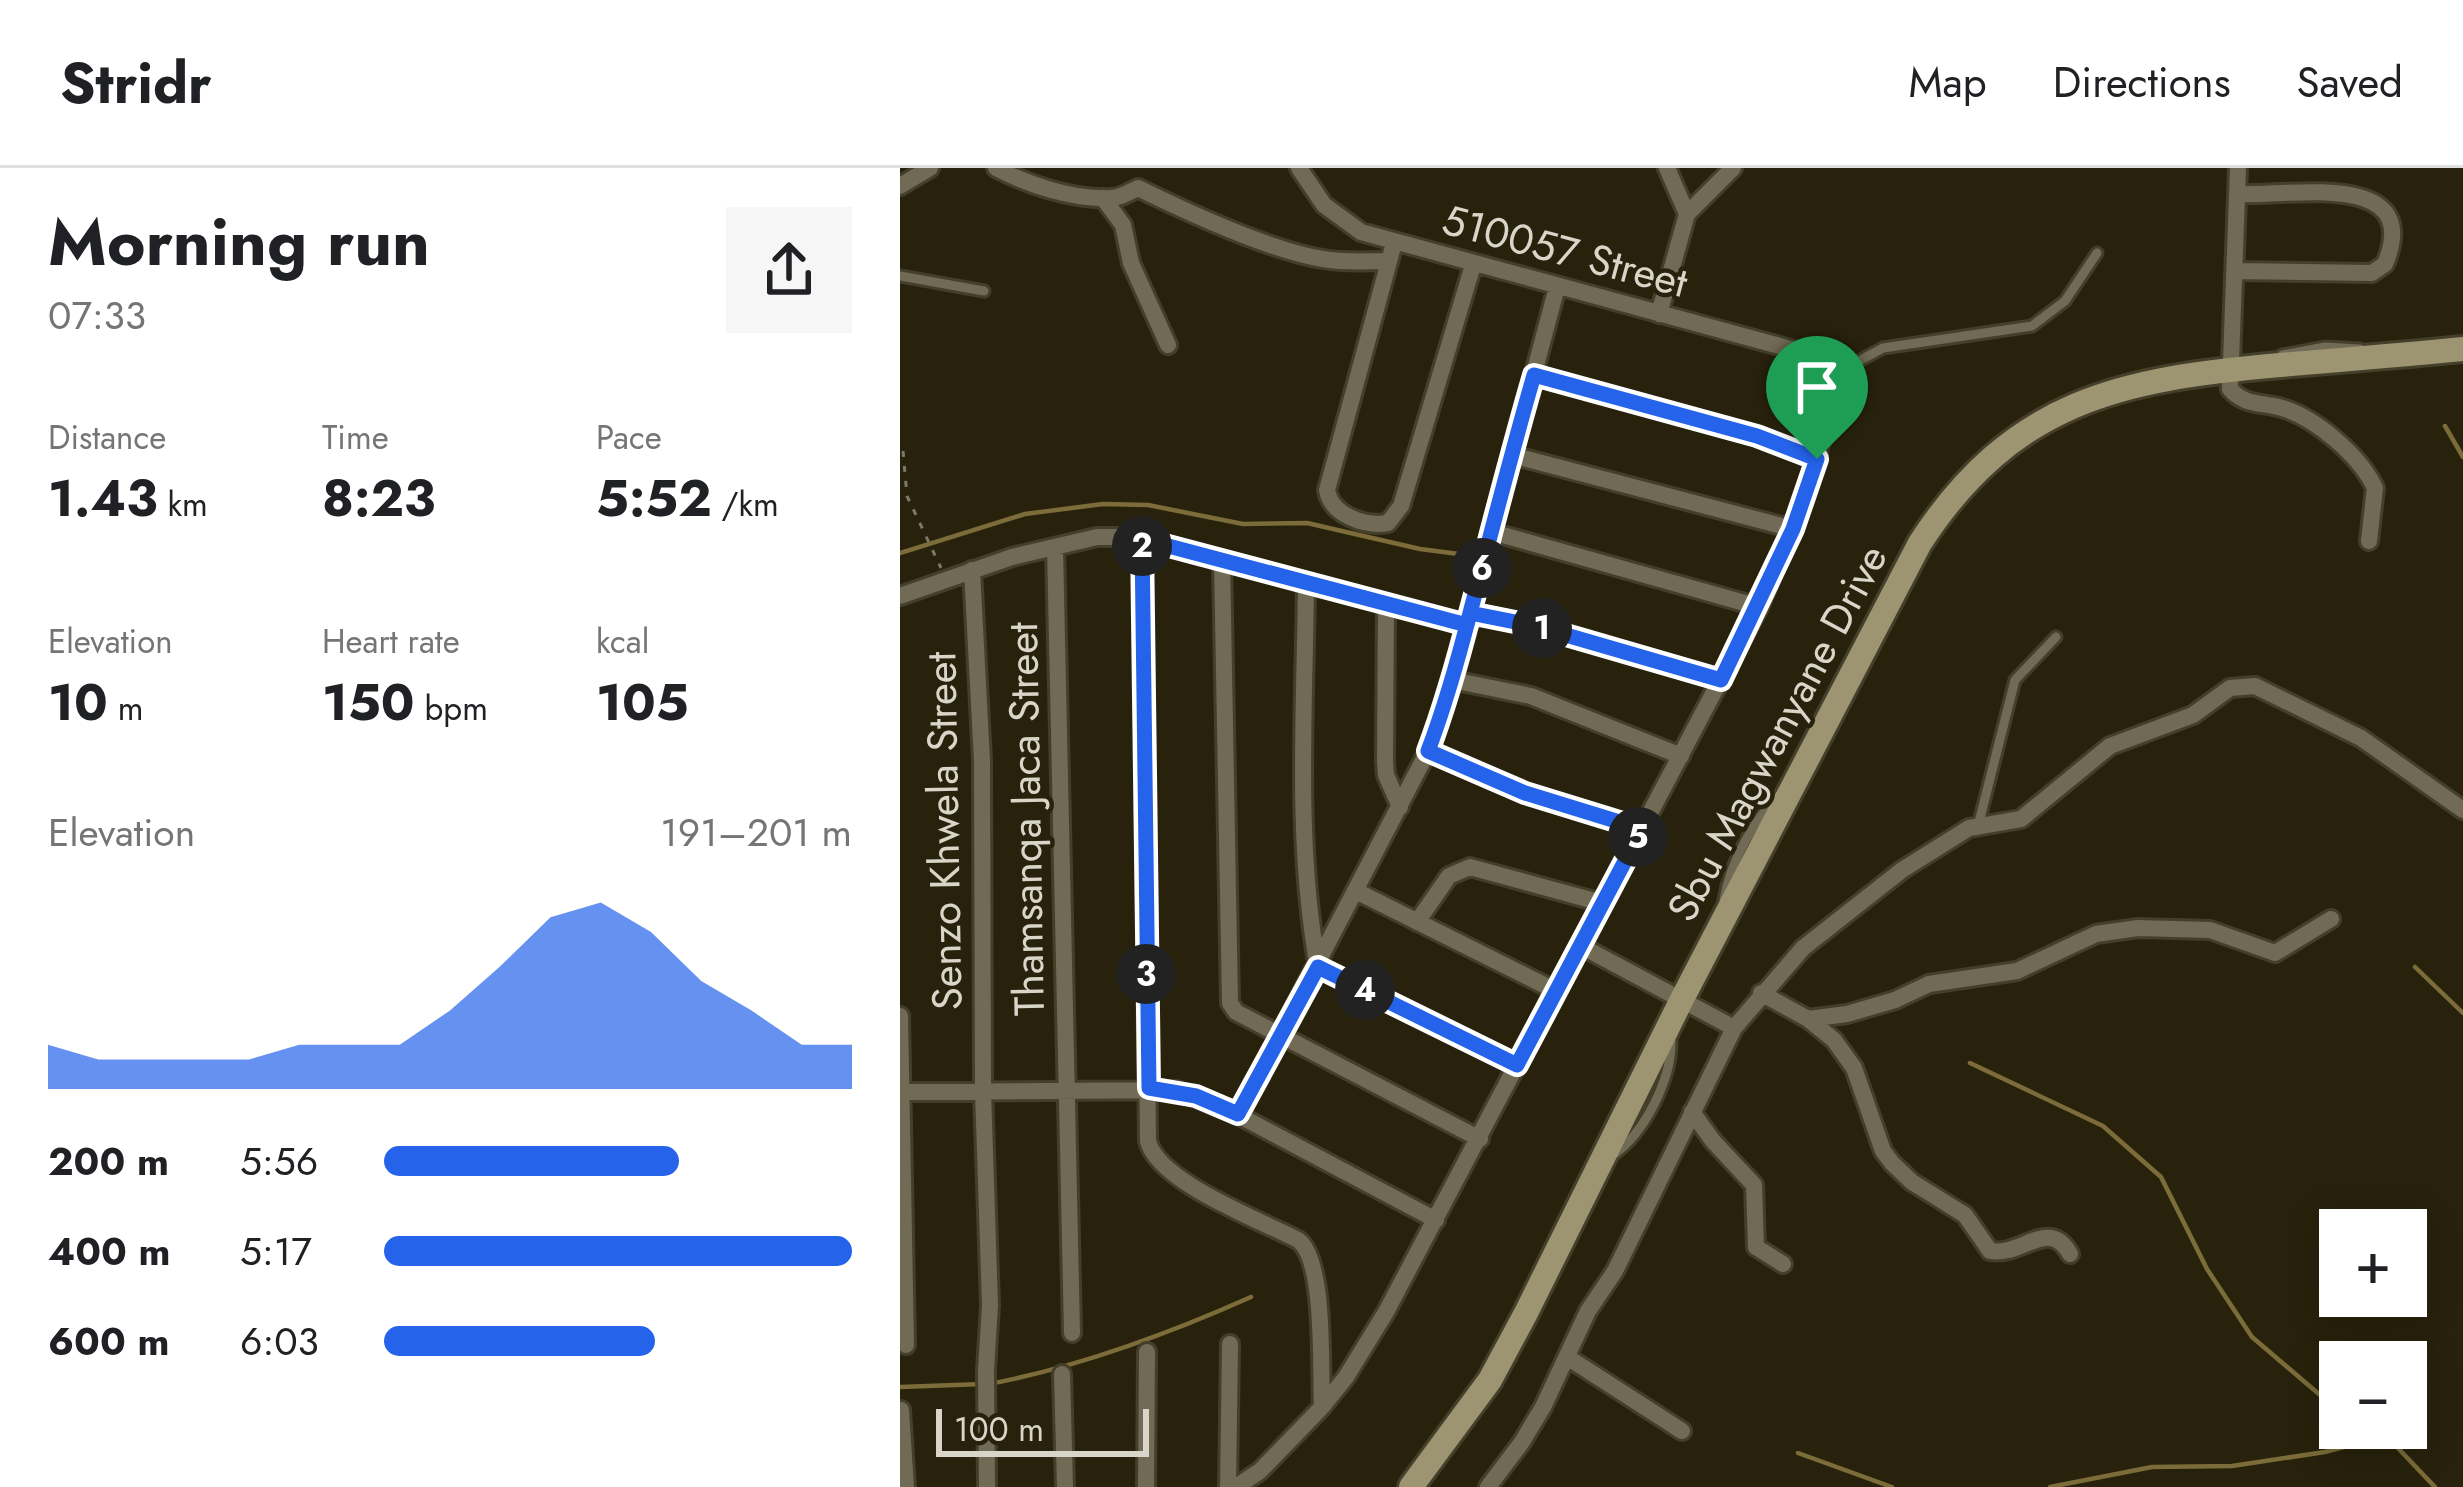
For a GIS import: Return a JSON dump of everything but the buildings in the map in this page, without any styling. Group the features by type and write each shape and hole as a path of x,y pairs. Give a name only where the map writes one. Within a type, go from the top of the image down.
{"main road":[{"name":"Sbu Magwanyane Drive","path":"1411,1487 1490,1380 1676,1012 1938,515 2022,433 2079,402 2140,382 2462,347"}],"street":[{"path":"900,186 931,168"},
{"path":"996,168 1058,190 1103,198 1138,188 1189,214 1310,257 1349,262 1392,252 1326,496 1335,508 1362,522 1388,523 1401,506 1473,265"},
{"name":"510057 Street","path":"1299,168 1335,217 1392,252 1473,265 1798,350 1813,357 1831,376"},
{"path":"1667,168 1687,214"},
{"path":"1659,314 1687,214 1732,168"},
{"path":"2238,168 2230,389 2238,398 2300,416 2370,476 2376,498 2369,541"},
{"path":"2235,272 2372,273 2385,264 2391,232 2383,207 2367,196 2326,191 2237,194"},
{"path":"1103,198 1119,217 1132,263 1168,345"},
{"path":"1238,1114 1428,751 1452,680 1557,287"},
{"path":"1534,375 1739,431 1817,459"},
{"path":"1230,1344 1232,1487 1260,1472 1346,1377 1480,1139 1759,607 1817,459 1834,395 1831,376"},
{"path":"1512,455 1793,529"},
{"path":"1492,532 1759,607"},
{"path":"900,596 971,570 1097,537 1142,539 1385,603 1535,626 1721,680"},
{"path":"1142,539 1148,1141 1164,1169 1310,1250 1322,1407"},
{"name":"Thamsanqa Jaca Street","path":"1055,547 1072,1333"},
{"path":"1222,560 1228,994 1237,1012 1480,1139"},
{"name":"Senzo Khwela Street","path":"971,570 982,761 988,1487"},
{"path":"1306,582 1306,850 1318,967"},
{"path":"1385,603 1385,760 1400,806"},
{"path":"1452,680 1531,696 1681,756"},
{"path":"1488,1487 1522,1442 1588,1311 1615,1271 1734,1028 1803,948 1864,896 1978,826 2021,819 2110,746 2180,722 2219,693 2248,685 2371,742 2463,810"},
{"path":"1428,751 1525,793 1642,829"},
{"path":"1417,922 1449,876 1470,867 1602,903"},
{"path":"1356,891 1556,991"},
{"path":"1808,1019 1866,1009 1929,984 2017,971 2096,934 2118,929 2210,930 2275,953 2331,919"},
{"path":"1581,946 1676,1012 1734,1028"},
{"path":"1318,967 1517,1065"},
{"path":"1761,993 1808,1019 1848,1057 1883,1150 1900,1171 1965,1215 1990,1251 2007,1251 2050,1237 2058,1238 2070,1254"},
{"path":"900,1016 905,1345"},
{"path":"901,1091 1149,1088 1196,1096 1436,1220"},
{"path":"1692,1112 1754,1185 1756,1247 1783,1264"},
{"path":"1146,1487 1148,1352"},
{"path":"1567,1357 1682,1431"},
{"path":"1062,1374 1065,1487"},
{"path":"901,1410 906,1487"}],"lane":[{"path":"1831,376 1882,348 2032,326 2065,301 2097,253"},
{"path":"900,276 984,291"},
{"path":"1978,826 2014,680 2056,637"}],"path":[{"path":"902,452 907,496 938,560"}],"waterway":[{"path":"2445,426 2463,457"},
{"path":"900,553 1025,514 1103,504 1148,505 1243,524 1307,523 1420,549 1474,556"},
{"path":"2415,967 2463,1013"},
{"path":"1970,1063 2103,1126 2161,1177 2207,1269 2252,1337 2319,1394"},
{"path":"989,1384 1123,1348 1251,1297"},
{"path":"900,1387 983,1384"},
{"path":"2050,1487 2152,1467 2232,1466 2336,1449"},
{"path":"2399,1449 2435,1487"},
{"path":"1798,1453 1892,1487"}],"route":[{"path":"1817,459 1757,436 1534,375 1523,413 1492,532 1470,613 1467,625 1452,680 1428,751 1525,793 1642,829 1517,1065 1318,967 1238,1114 1176,1090 1149,1088 1142,539 1467,625 1470,613 1535,626 1721,680 1793,529 1817,459"}]}
